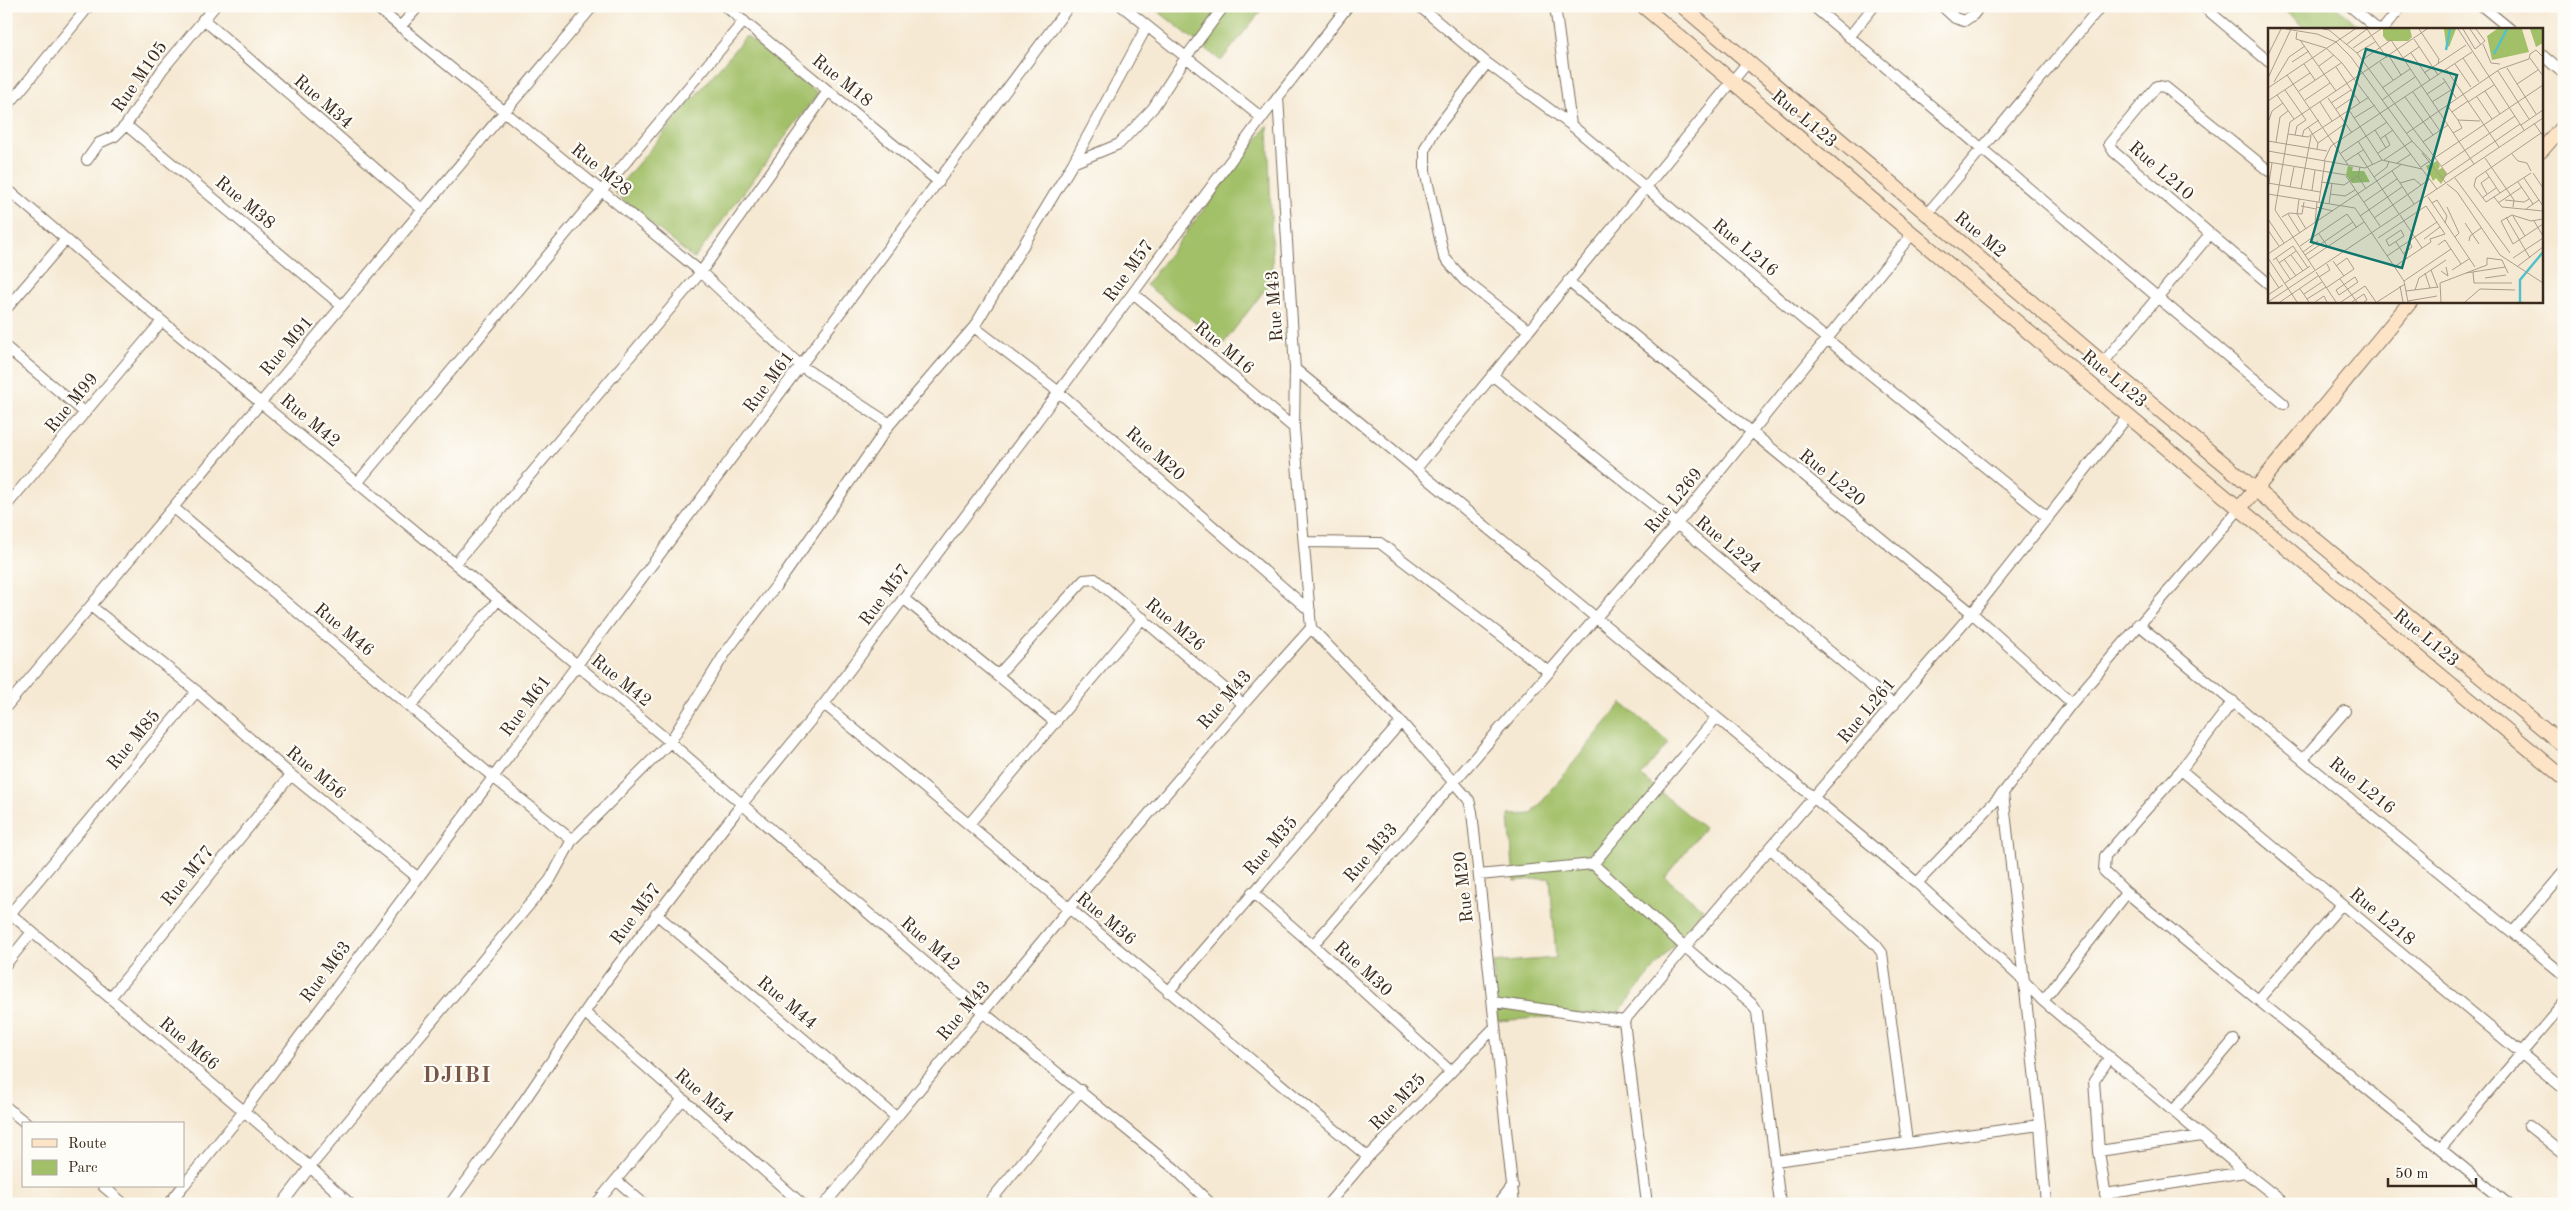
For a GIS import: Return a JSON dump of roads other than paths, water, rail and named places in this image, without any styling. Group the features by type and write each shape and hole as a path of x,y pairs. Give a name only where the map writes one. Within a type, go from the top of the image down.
{"main road":[{"name":"Rue L123","path":"1643,6 2128,416 2564,778"},
{"name":"Rue M2","path":"1682,6 2255,490"},
{"path":"2542,151 2564,125"},
{"path":"2240,508 2410,302"},
{"name":"Rue L123","path":"2255,490 2564,746"}],"street":[{"path":"6,108 89,6"},
{"name":"Rue M105","path":"87,160 99,143 115,136 126,125 162,70 214,6"},
{"name":"Rue M28","path":"375,6 701,272 801,366 890,424"},
{"path":"400,27 419,6"},
{"name":"Rue M18","path":"725,6 939,182"},
{"name":"Rue M61","path":"493,777 1069,6"},
{"path":"1122,6 1262,118"},
{"path":"1073,163 1119,144 1153,108 1186,57 1224,6"},
{"name":"Rue M57","path":"450,1204 656,914 742,804 824,704 1262,118 1348,6"},
{"name":"Rue L216","path":"1419,6 1487,63 1571,125 1828,340 2048,518"},
{"path":"1555,6 1571,125"},
{"path":"1813,6 2284,404"},
{"path":"1849,37 1874,6"},
{"path":"1942,6 1955,18 1964,21 1973,15 1980,6"},
{"path":"1927,214 1980,147 2100,6"},
{"path":"2203,6 2215,10 2268,61"},
{"path":"2350,6 2376,28"},
{"path":"2384,28 2402,6"},
{"path":"2482,6 2509,28"},
{"name":"Rue M91","path":"6,707 92,607 423,210 587,8"},
{"name":"Rue M34","path":"203,19 423,210"},
{"path":"358,482 744,21"},
{"path":"282,1204 310,1167 550,880 572,840 670,742 726,652 785,574 890,424 974,327 1073,163 1147,26"},
{"path":"2542,55 2564,74"},
{"path":"1416,470 1748,62"},
{"path":"1487,63 1433,133 1425,149 1425,171 1444,257 1464,280 1528,330"},
{"name":"Rue L210","path":"2267,167 2165,87 2158,86 2111,138 2109,144 2114,152 2268,283"},
{"path":"455,564 701,272 828,90"},
{"name":"Rue M43","path":"825,1204 1068,909 1242,704 1311,628 1294,428 1295,369 1278,98"},
{"name":"Rue M38","path":"126,125 342,306"},
{"name":"Rue M42","path":"6,188 162,321 670,742 984,1012 1082,1090 1175,1169 1211,1204"},
{"name":"Rue L269","path":"1454,782 1677,524 1912,234"},
{"path":"2103,362 2210,234"},
{"path":"6,309 66,240"},
{"name":"Rue L220","path":"1568,281 1972,612 2072,703"},
{"name":"Rue M16","path":"1133,293 1294,428"},
{"name":"Rue M99","path":"6,506 162,321"},
{"name":"Rue M20","path":"974,327 1059,392 1310,611"},
{"path":"6,347 85,413"},
{"path":"1295,369 1917,884 2023,980 2043,1001 2285,1204"},
{"name":"Rue L224","path":"1492,375 1677,524 1894,705"},
{"name":"Rue L261","path":"1624,1021 1684,947 1815,798 1972,612 2128,416"},
{"name":"Rue M46","path":"174,508 493,777 572,840"},
{"path":"1917,884 2003,793 2072,703 2138,624 2240,508"},
{"path":"1305,542 1380,543 1549,672"},
{"name":"Rue M26","path":"997,676 1084,580 1095,579 1242,704"},
{"path":"902,598 1056,723"},
{"path":"410,707 498,600"},
{"path":"92,607 197,692"},
{"path":"969,824 1143,618"},
{"name":"Rue L216","path":"2138,624 2564,975"},
{"name":"Rue M20","path":"1311,628 1400,722 1469,800 1472,812 1514,1204"},
{"name":"Rue M56","path":"197,692 291,775 417,877"},
{"name":"Rue M85","path":"8,912 197,692"},
{"path":"2233,701 2181,770 2105,856 2104,871 2127,893 2442,1147 2508,1204"},
{"name":"Rue M36","path":"824,704 1368,1157"},
{"path":"2303,759 2345,710"},
{"path":"1479,875 1593,864 1716,718"},
{"name":"Rue M35","path":"1168,992 1400,722"},
{"name":"Rue L218","path":"2181,770 2564,1089"},
{"name":"Rue M77","path":"110,998 291,775"},
{"name":"Rue M63","path":"185,1184 244,1111 493,777"},
{"name":"Rue M33","path":"1313,945 1454,782"},
{"path":"2003,793 2040,1125 2046,1204"},
{"path":"1771,849 1876,944 1882,953 1907,1142"},
{"path":"1593,864 1684,947 1751,1003 1757,1012 1780,1204"},
{"path":"2513,932 2564,872"},
{"name":"Rue M30","path":"1252,892 1313,945 1450,1071"},
{"path":"2043,1001 2127,893"},
{"path":"2258,1000 2342,904"},
{"name":"Rue M66","path":"8,912 310,1167 350,1204"},
{"name":"Rue M44","path":"656,914 896,1117"},
{"path":"6,964 32,932"},
{"path":"1493,1002 1624,1021 1648,1204"},
{"path":"2442,1147 2564,1003"},
{"name":"Rue M54","path":"584,1013 802,1204"},
{"name":"Rue M25","path":"1328,1204 1368,1157 1495,1027"},
{"path":"2173,1111 2234,1040"},
{"path":"2110,1057 2094,1081 2099,1151 2106,1199 2245,1172"},
{"path":"988,1204 1082,1090"},
{"path":"596,1204 683,1099"},
{"path":"6,1107 25,1122"},
{"path":"1775,1161 2040,1125"},
{"path":"2529,1126 2564,1154"},
{"path":"2099,1151 2202,1136"},
{"path":"616,1180 644,1204"},
{"path":"1499,1204 1513,1186"},
{"path":"105,1188 124,1204"},
{"name":"Rue M63","path":"169,1204 181,1188"}],"district":[{"name":"DJIBI","path":"457,1076"}]}
